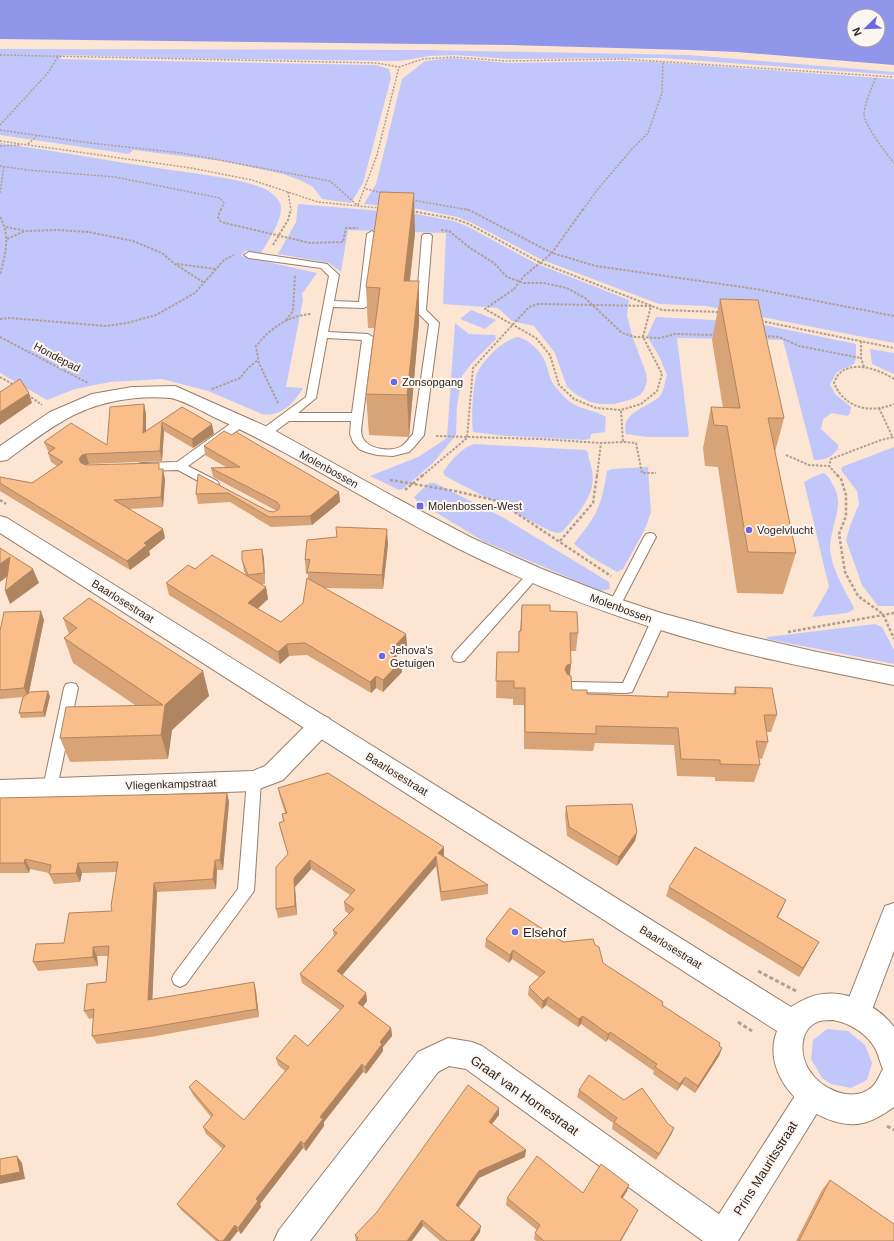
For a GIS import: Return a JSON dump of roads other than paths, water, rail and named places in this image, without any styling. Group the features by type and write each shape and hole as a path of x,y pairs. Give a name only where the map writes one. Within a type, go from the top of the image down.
{"street":[{"name":"Molenbossen","path":"0,455 57,416 99,398 132,393 175,392 265,433 389,503 465,543 534,574 614,606 658,621 739,643 817,661 894,676"},
{"name":"Baarlosestraat","path":"0,523 794,1025"},
{"name":"Vliegenkampstraat","path":"0,790 254,781 274,773 321,725"},
{"path":"857,1013 894,915"},
{"path":"833,1007 846,1009 857,1013 871,1022 882,1034 890,1048 893,1079 883,1099 871,1107 854,1110 836,1108 824,1103 812,1095 795,1074 789,1061 789,1035 794,1025 809,1011 833,1007"},
{"name":"Graaf van Hornestraat","path":"290,1241 428,1062 448,1052 472,1056 721,1238"},
{"name":"Prins Mauritsstraat","path":"721,1238 812,1095"}],"lane":[{"path":"328,304 364,305 372,234"},
{"path":"323,335 368,336 357,417 356,437 361,444 373,451 398,453 407,448 418,435 434,323 421,311 427,236"},
{"path":"249,255 324,266 334,275 311,398 265,433"},
{"path":"286,417 357,417"},
{"path":"180,466 241,422"},
{"path":"127,467 180,466 221,487"},
{"path":"614,606 650,537"},
{"path":"459,657 534,574"},
{"name":"Molenbossen","path":"571,687 627,688 658,621"},
{"path":"50,788 71,688"},
{"path":"180,979 246,891 254,781"}],"water":[{"path":"0,0 894,0 894,65 737,52 509,45 0,39"}],"place":[{"name":"Zonsopgang","path":"394,382"},
{"name":"Molenbossen-West","path":"420,506"},
{"name":"Vogelvlucht","path":"749,530"},
{"name":"Jehova's Getuigen","path":"382,656"},
{"name":"Elsehof","path":"515,932"}]}
